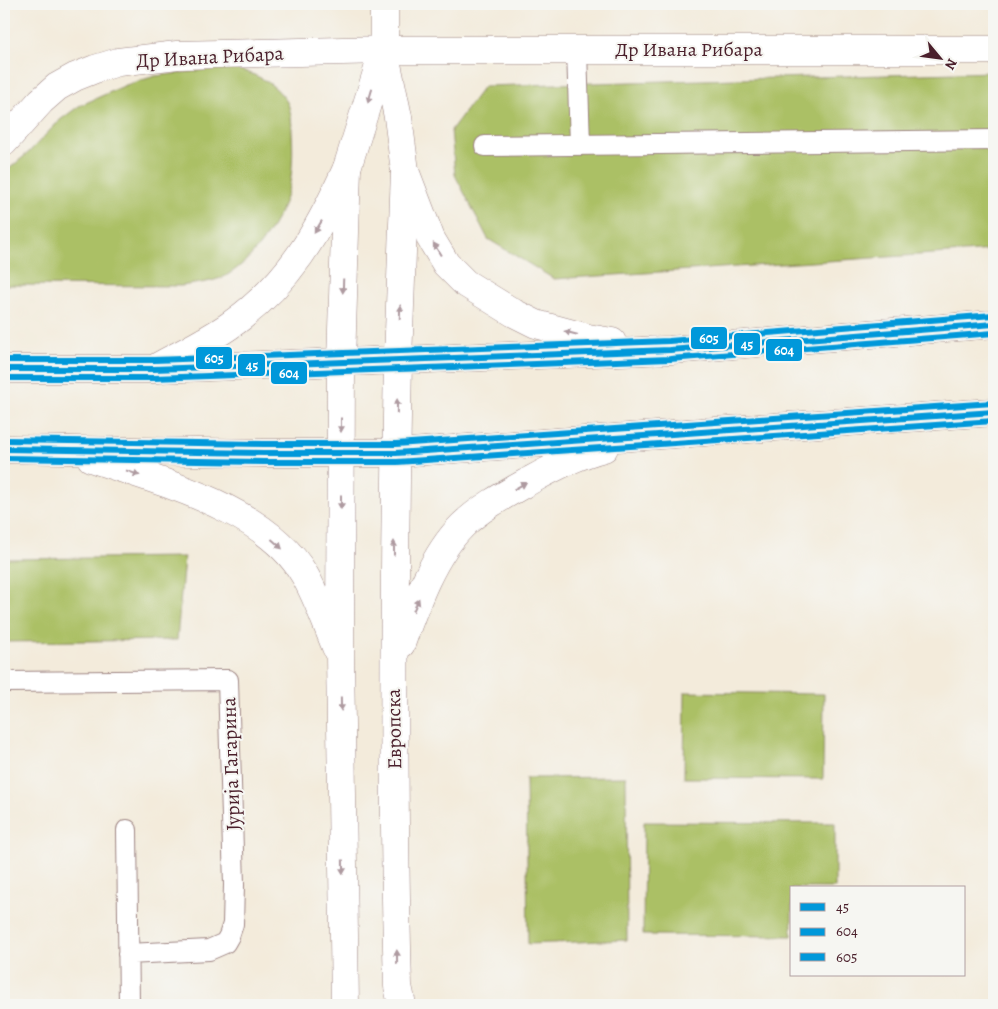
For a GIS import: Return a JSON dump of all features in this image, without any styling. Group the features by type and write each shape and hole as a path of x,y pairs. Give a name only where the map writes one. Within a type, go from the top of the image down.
{"main road":[{"path":"384,4 384,50 398,117 405,171 396,453"},
{"path":"154,369 221,332 262,300 298,259 326,214 347,168 384,50"},
{"name":"Др Ивана Рибара","path":"4,142 41,101 58,87 82,74 118,62 177,55 384,50 994,50"},
{"path":"343,998 340,655 341,362 347,168"},
{"path":"405,171 431,239 446,264 471,288 536,324 588,338 670,350"},
{"path":"4,369 154,369 670,350 994,324"},
{"path":"4,450 396,453 994,412"},
{"path":"394,667 414,607 435,564 447,544 462,526 501,497 582,454 659,434"},
{"path":"70,451 210,501 246,519 291,556 304,574 340,655"},
{"name":"Европска","path":"396,453 394,667 396,926 398,986 402,1005"}],"lane":[{"path":"577,50 580,145"},
{"path":"485,146 994,140"},
{"name":"Јурија Гагарина","path":"4,682 228,680 234,886 233,924 225,943 217,948 128,954"},
{"path":"126,830 129,1005"}],"green space":[{"path":"230,67 255,75 276,89 287,102 292,125 292,171 284,204 262,243 242,264 221,278 181,286 4,285 4,173 28,153 60,120 79,106 126,85 155,76"},
{"path":"994,72 994,250 554,279 488,239 455,175 451,130 484,86"},
{"path":"184,557 177,640 4,642 4,559"},
{"path":"685,692 824,694 823,779 684,778"},
{"path":"626,777 627,940 528,944 526,778"},
{"path":"644,822 835,823 835,886 790,886 790,936 643,935"}],"transit line":[{"name":"605","path":"4,360 154,360 669,341 993,315"},
{"name":"45","path":"4,369 154,369 670,350 994,324"},
{"name":"604","path":"4,378 154,378 670,359 994,333"},
{"name":"605","path":"4,440 396,444 993,403"},
{"name":"45","path":"4,449 396,453 994,412"},
{"name":"604","path":"4,458 397,462 994,421"}]}
